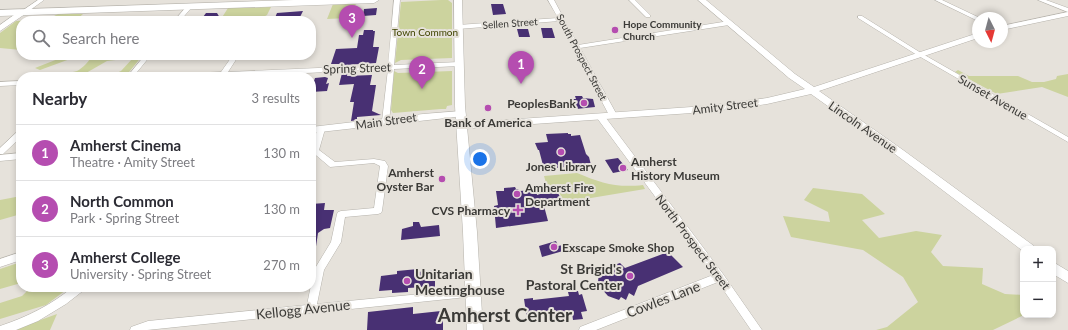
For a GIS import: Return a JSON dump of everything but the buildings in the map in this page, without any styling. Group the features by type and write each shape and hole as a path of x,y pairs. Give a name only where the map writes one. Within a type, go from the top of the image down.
{"highway":[{"path":"0,13 271,2 374,0"}],"main road":[{"path":"458,0 461,120 470,232 474,330"},
{"name":"Lincoln Avenue","path":"702,0 811,90 899,152 1025,246"},
{"path":"18,16 24,12"},
{"path":"1008,27 1068,14"},
{"path":"0,29 16,18"},
{"name":"Amity Street","path":"461,120 600,116 730,107 789,96 811,90 972,37"},
{"name":"Main Street","path":"316,130 409,117 461,120"},
{"path":"0,158 16,156"},
{"path":"1056,269 1068,278"}],"street":[{"path":"24,12 41,0"},
{"path":"386,121 397,0"},
{"name":"South Prospect Street","path":"551,0 613,115"},
{"path":"632,0 648,16"},
{"path":"938,0 972,16"},
{"path":"1041,0 1068,10"},
{"path":"181,16 189,6"},
{"name":"Sunset Avenue","path":"860,17 919,54 1068,140"},
{"name":"Sellen Street","path":"458,27 562,19"},
{"path":"577,48 729,23"},
{"path":"134,72 144,60"},
{"path":"225,72 233,60"},
{"name":"Spring Street","path":"286,72 459,64"},
{"path":"0,84 16,83"},
{"name":"North Prospect Street","path":"600,116 720,277 757,330"},
{"path":"0,152 16,137"},
{"path":"316,153 333,165 374,162 382,163 384,166 378,211 342,214 336,242 319,270 316,284"},
{"path":"0,263 16,258"},
{"name":"Cowles Lane","path":"584,330 720,277"},
{"path":"4,330 28,321 50,310 75,292"},
{"path":"311,308 314,292"},
{"name":"Kellogg Avenue","path":"135,330 148,325 473,293"}],"green space":[{"name":"Town Common","path":"448,0 452,3 452,58 401,60 395,63 401,2"},
{"path":"356,3 353,15 349,15 348,18 327,19 333,4"},
{"path":"271,7 265,16 223,16 228,8"},
{"path":"58,14 83,14 81,16 54,16"},
{"path":"16,21 16,50 0,48 0,33"},
{"path":"55,60 67,60 40,70 35,68"},
{"path":"89,60 116,60 107,61 88,72 74,72"},
{"path":"131,60 139,60 129,72 119,72"},
{"path":"958,70 969,76 1018,76 1032,82 1044,82 1056,79 1057,76 1068,74 1068,97 1042,87 997,94 955,72"},
{"path":"394,71 398,73 452,71 452,105 447,106 446,109 393,113 391,110"},
{"path":"577,173 609,184 625,186 643,185 645,189 585,199 567,208 557,188 548,190 544,176"},
{"path":"813,188 862,194 885,214 862,220 879,238 916,231 942,235 931,252 943,266 983,268 982,284 1005,294 1020,295 1020,317 993,330 876,330 887,327 918,302 903,277 863,250 791,237 783,216 830,222 828,212 804,200"},
{"path":"16,197 16,215 0,220 0,200"},
{"path":"16,264 16,284 0,289 0,269"},
{"path":"26,292 63,292 46,305 0,319 0,303 22,296"},
{"path":"57,314 50,330 13,330"}],"place":[{"name":"Hope Community Church","path":"615,30"},
{"name":"Amherst College","path":"352,38"},
{"name":"Amherst Cinema","path":"521,84"},
{"name":"North Common","path":"422,89"},
{"name":"PeoplesBank","path":"584,103"},
{"name":"Bank of America","path":"488,108"},
{"name":"Jones Library","path":"561,152"},
{"name":"Amherst History Museum","path":"623,168"},
{"name":"Amherst Oyster Bar","path":"442,179"},
{"name":"Amherst Fire Department","path":"517,194"},
{"name":"CVS Pharmacy","path":"518,210"},
{"name":"Exscape Smoke Shop","path":"554,247"},
{"name":"St Brigid's Pastoral Center","path":"630,276"},
{"name":"Unitarian Meetinghouse","path":"407,281"}],"district":[{"name":"Amherst Center","path":"505,314"}]}
